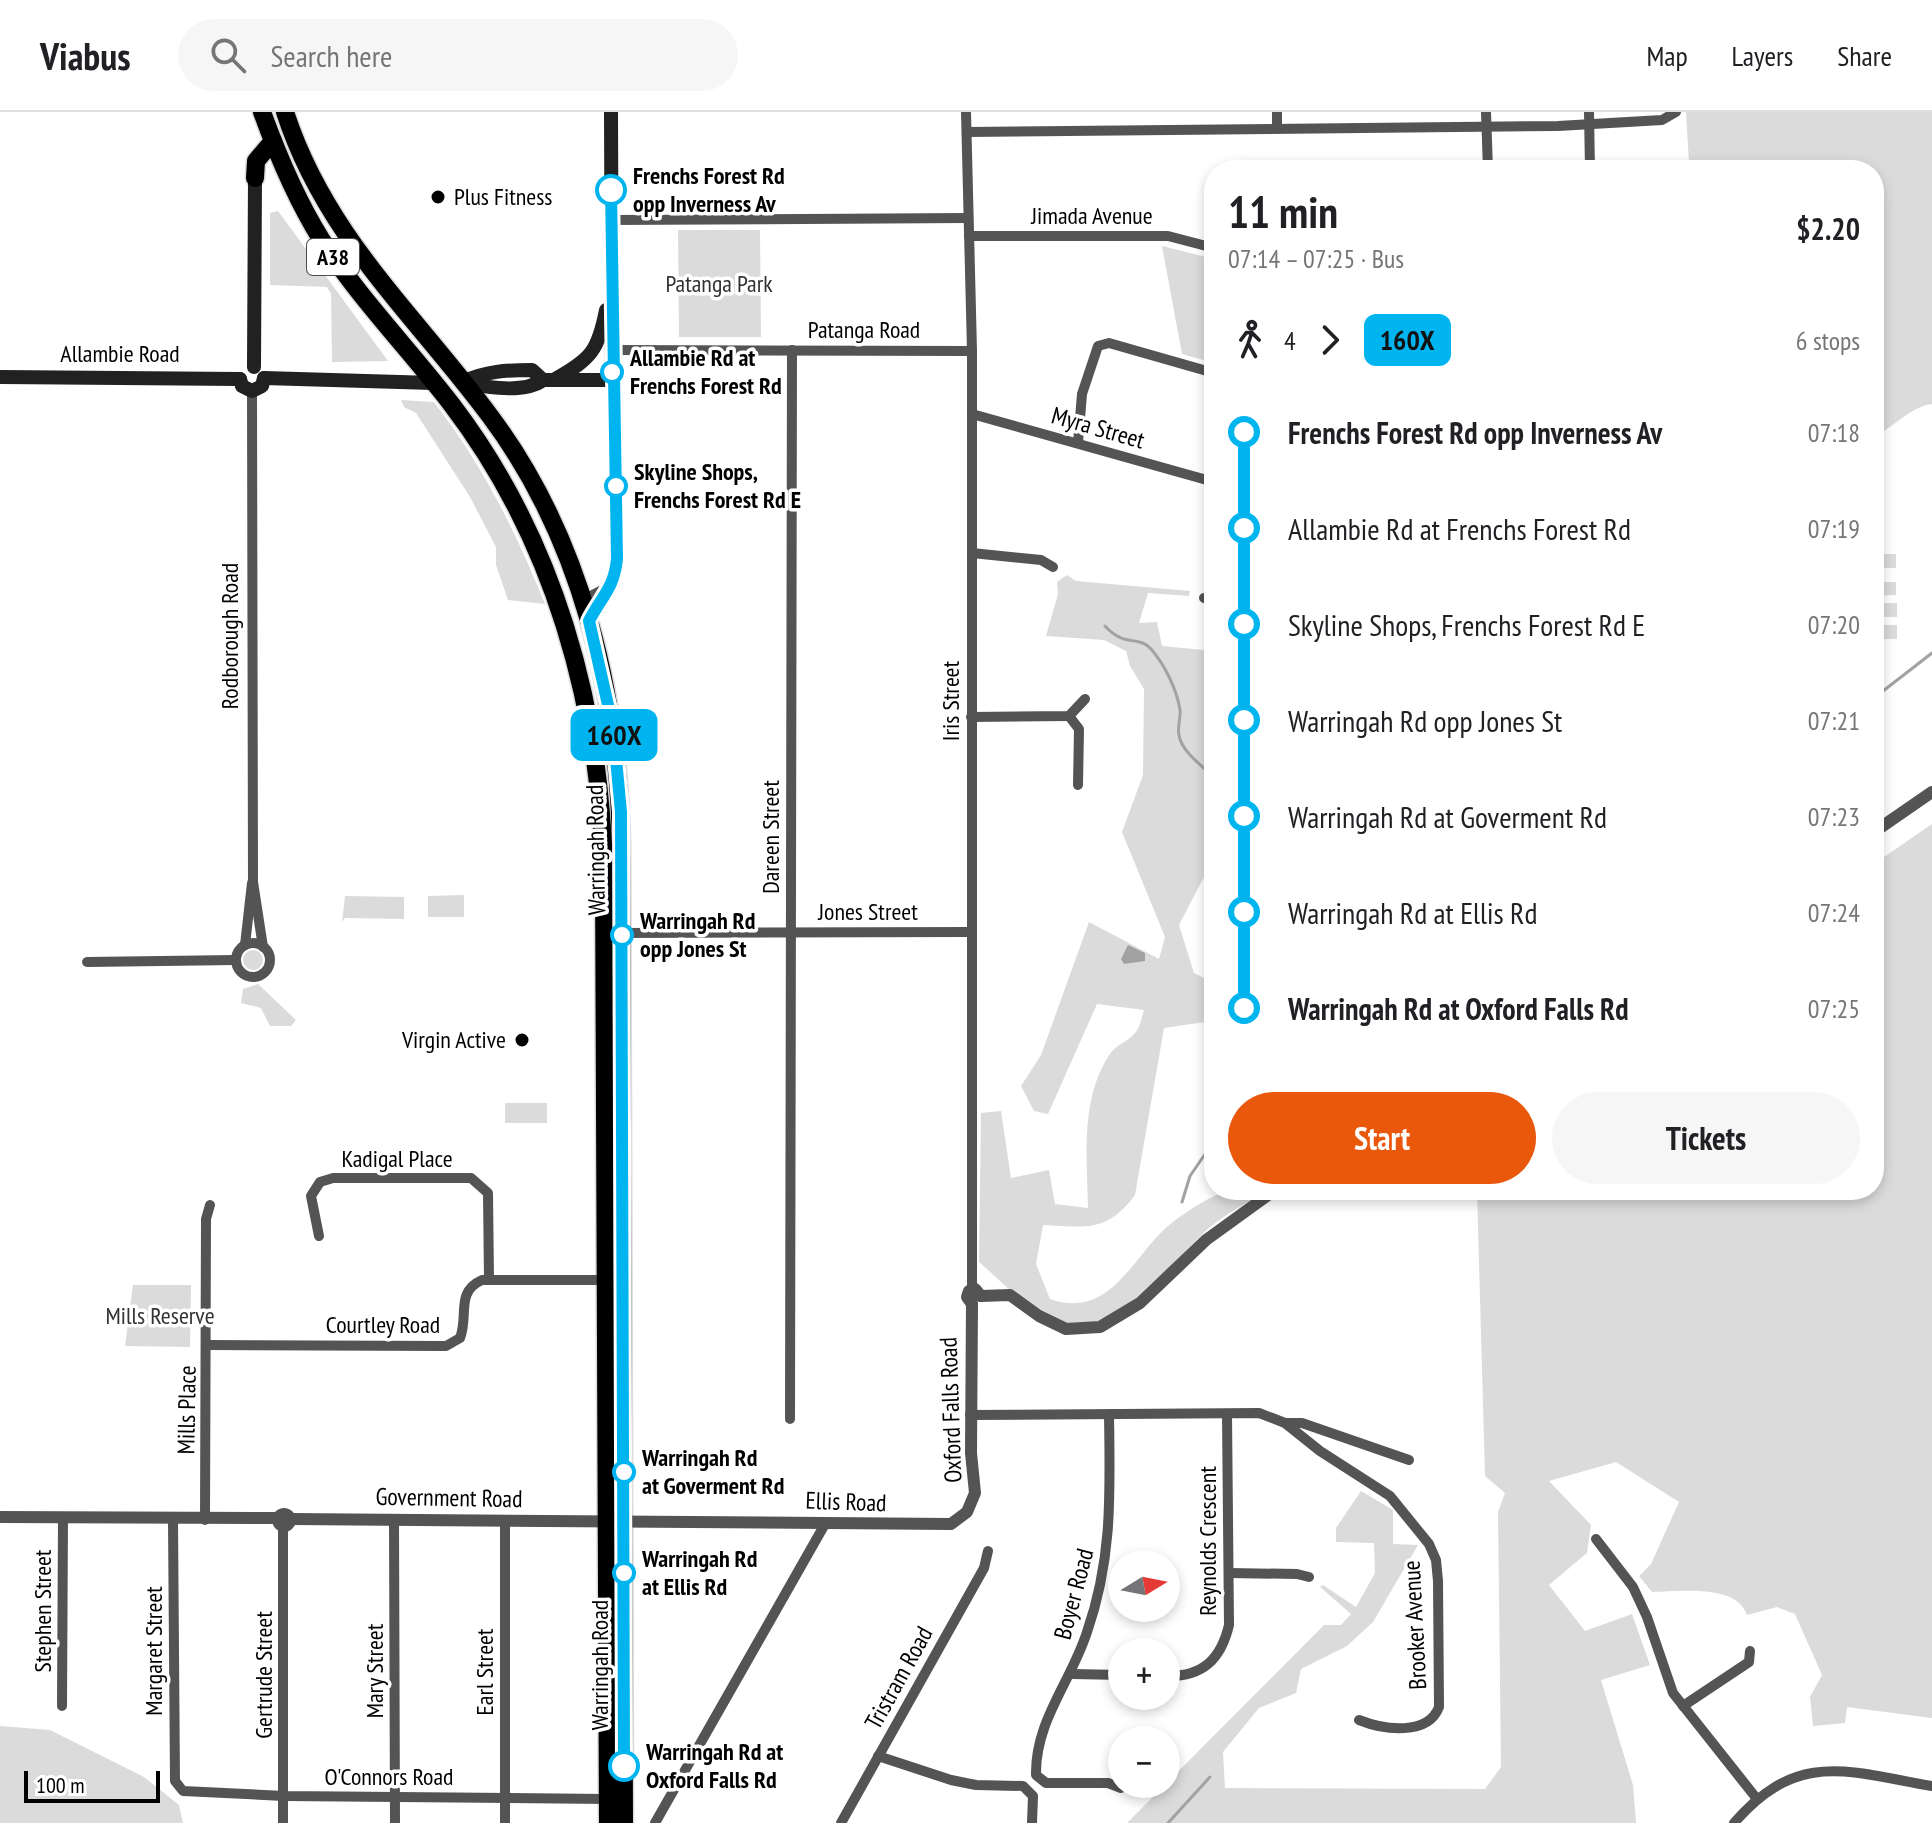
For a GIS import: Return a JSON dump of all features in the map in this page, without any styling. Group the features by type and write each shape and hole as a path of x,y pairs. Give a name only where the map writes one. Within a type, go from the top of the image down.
{"highway":[{"name":"Warringah Road","path":"262,112 297,196 335,260 433,383 498,474 537,549 568,633 592,730 604,857 606,1280 624,1823"},
{"name":"Warringah Road","path":"285,112 314,182 354,250 491,417 535,489 583,600 617,755 622,933 616,1522 608,1823"},
{"path":"255,178 256,161 273,141"},
{"path":"433,383 462,382"}],"main road":[{"path":"549,380 612,380 611,112"},
{"path":"255,178 259,373 262,386 252,391 242,386 240,379 245,370 259,373 433,383"},
{"path":"462,382 488,387 535,386 579,366 594,351 611,278"},
{"name":"Allambie Road","path":"0,377 240,379"}],"street":[{"name":"Iris Street","path":"966,112 972,351 970,932 975,1297"},
{"path":"1277,112 1277,128"},
{"path":"1368,112 1368,127"},
{"path":"1486,112 1488,160"},
{"path":"1589,112 1590,160"},
{"path":"967,132 1589,125 1662,120 1676,112"},
{"path":"611,220 968,218"},
{"name":"Jimada Avenue","path":"969,236 1168,236 1204,245"},
{"path":"1078,443 1082,394 1098,346 1109,343 1204,370"},
{"name":"Patanga Road","path":"612,350 972,351"},
{"name":"Dareen Street","path":"790,1419 792,350"},
{"path":"589,621 612,585 617,559 612,380"},
{"name":"Rodborough Road","path":"245,945 253,882 252,391"},
{"name":"Myra Street","path":"972,414 1204,479"},
{"path":"972,553 1041,560 1053,567"},
{"path":"583,600 612,585"},
{"path":"971,717 1069,716 1085,699"},
{"path":"1069,716 1079,729 1078,785"},
{"path":"1884,825 1932,792"},
{"name":"Rodborough Road","path":"253,882 263,947"},
{"name":"Jones Street","path":"622,933 970,932"},
{"path":"245,945 263,947 270,963 263,975 244,975 236,960 245,945"},
{"path":"87,962 236,960"},
{"name":"Kadigal Place","path":"319,1236 311,1196 320,1182 333,1178 471,1178 488,1193 489,1279"},
{"path":"975,1297 1010,1295 1039,1316 1066,1329 1100,1327 1133,1308 1206,1240 1261,1200"},
{"name":"Mills Place","path":"205,1520 208,1345 206,1219 210,1205"},
{"path":"489,1279 606,1280"},
{"name":"Courtley Road","path":"208,1345 446,1346 455,1343 463,1331 465,1296 469,1288 489,1279"},
{"name":"Oxford Falls Road","path":"967,1512 975,1493 970,1415 975,1297"},
{"name":"Brooker Avenue","path":"970,1415 1259,1413 1285,1423 1320,1451 1390,1496 1419,1527 1436,1560 1439,1707 1434,1719 1417,1726 1377,1727 1359,1720"},
{"name":"Boyer Road","path":"1108,1783 1046,1783 1036,1775 1042,1727 1072,1674 1088,1630 1110,1538 1109,1414"},
{"name":"Reynolds Crescent","path":"1180,1674 1198,1671 1220,1653 1229,1625 1227,1414"},
{"name":"Brooker Avenue","path":"1285,1423 1302,1423 1409,1460"},
{"name":"Ellis Road","path":"616,1522 930,1526 951,1524 967,1512"},
{"name":"Government Road","path":"0,1517 616,1522"},
{"name":"Stephen Street","path":"62,1706 63,1517"},
{"name":"Mary Street","path":"394,1519 395,1823"},
{"name":"Margaret Street","path":"173,1520 175,1781"},
{"name":"Gertrude Street","path":"283,1823 284,1521"},
{"name":"Earl Street","path":"505,1521 505,1823"},
{"path":"655,1823 825,1524"},
{"path":"1596,1539 1633,1587 1647,1617 1673,1693 1757,1799"},
{"name":"Tristram Road","path":"841,1823 984,1568 988,1551"},
{"path":"1229,1573 1309,1577"},
{"path":"1683,1706 1753,1659"},
{"path":"1072,1674 1108,1675"},
{"path":"878,1756 951,1780 976,1785 1023,1786 1033,1796 1032,1823"},
{"path":"1734,1823 1757,1799 1783,1783 1834,1769 1932,1786"},
{"name":"O'Connors Road","path":"175,1781 183,1791 284,1796 608,1799"}],"green space":[{"path":"1686,112 1932,112 1932,404 1916,409 1884,430 1884,160 1689,160"},
{"path":"278,211 388,361 332,362 331,294 327,287 270,285 270,213"},
{"name":"Patanga Park","path":"678,230 760,230 761,337 679,337"},
{"path":"1162,246 1204,256 1204,360 1182,354"},
{"path":"401,400 434,402 468,450 497,499 545,604 508,600 496,565 496,547 470,497 416,413 404,407"},
{"path":"1884,554 1896,554 1896,568 1884,568"},
{"path":"1067,575 1076,581 1190,591 1189,596 1148,593 1139,623 1157,622 1162,646 1204,650 1204,877 1179,925 1194,973 1204,978 1204,1022 1164,1028 1135,1195 1105,1222 1084,1226 1043,1225 1036,1264 1050,1299 1072,1303 1090,1300 1120,1280 1159,1235 1194,1208 1207,1200 1250,1200 1209,1228 1142,1294 1122,1309 1101,1320 1079,1325 1057,1322 1037,1312 979,1262 981,1113 1001,1111 1011,1178 1049,1170 1055,1204 1088,1208 1087,1133 1092,1096 1105,1062 1137,1031 1144,1010 1097,1004 1048,1114 1034,1111 1021,1086 1041,1055 1089,922 1159,959 1165,937 1122,832 1143,775 1144,689 1130,666 1126,651 1104,640 1046,636 1058,594 1057,582"},
{"path":"1884,582 1896,582 1896,595 1884,596"},
{"path":"1884,603 1897,603 1897,617 1884,617"},
{"path":"1884,625 1897,625 1897,639 1884,639"},
{"path":"1932,824 1932,1718 1847,1707 1845,1723 1813,1726 1810,1697 1822,1675 1795,1614 1777,1607 1747,1615 1741,1605 1719,1594 1652,1592 1639,1576 1651,1564 1679,1502 1616,1462 1549,1481 1591,1525 1587,1553 1549,1585 1585,1631 1632,1614 1650,1665 1601,1680 1633,1785 1636,1823 1127,1823 1152,1798 1180,1798 1180,1770 1324,1625 1341,1625 1351,1614 1320,1587 1323,1585 1356,1607 1375,1573 1374,1543 1336,1542 1336,1528 1361,1491 1393,1510 1393,1544 1418,1545 1373,1622 1347,1646 1301,1669 1296,1693 1259,1708 1223,1752 1225,1788 1485,1789 1501,1767 1498,1512 1505,1493 1485,1476 1477,1200 1884,1200 1884,857"},
{"path":"464,895 464,917 428,917 428,896"},
{"path":"345,896 404,897 404,919 345,918 342,922"},
{"path":"249,950 257,950 263,960 257,970 249,970 243,964 243,956"},
{"path":"258,984 296,1020 291,1026 270,1026 261,1008 241,1003 243,989"},
{"path":"505,1103 547,1103 547,1123 505,1123"},
{"name":"Mills Reserve","path":"133,1285 191,1285 190,1347 125,1346"},
{"path":"0,1726 50,1730 144,1777 179,1805 183,1823 0,1823"}],"shaded area":[{"path":"1128,945 1145,953 1145,961 1124,964 1121,959"}],"waterway":[{"path":"1105,626 1119,637 1146,645 1156,655 1170,678 1178,702 1181,741 1204,768"},
{"path":"1884,690 1932,653"},
{"path":"1182,1202 1190,1176 1204,1156"},
{"path":"1168,1823 1210,1777"}],"bus line":[{"name":"160X","path":"611,190 612,436 616,471 617,559 615,575 605,599 589,621 613,727 621,812 624,1766"}],"place":[{"name":"Frenchs Forest Rd opp Inverness Av","path":"611,190"},
{"name":"Plus Fitness","path":"438,197"},
{"name":"Allambie Rd at Frenchs Forest Rd","path":"612,372"},
{"name":"Skyline Shops, Frenchs Forest Rd E","path":"616,486"},
{"name":"Warringah Rd opp Jones St","path":"622,935"},
{"name":"Virgin Active","path":"522,1040"},
{"name":"Warringah Rd at Goverment Rd","path":"624,1472"},
{"name":"Warringah Rd at Ellis Rd","path":"624,1573"},
{"name":"Warringah Rd at Oxford Falls Rd","path":"624,1766"}]}
